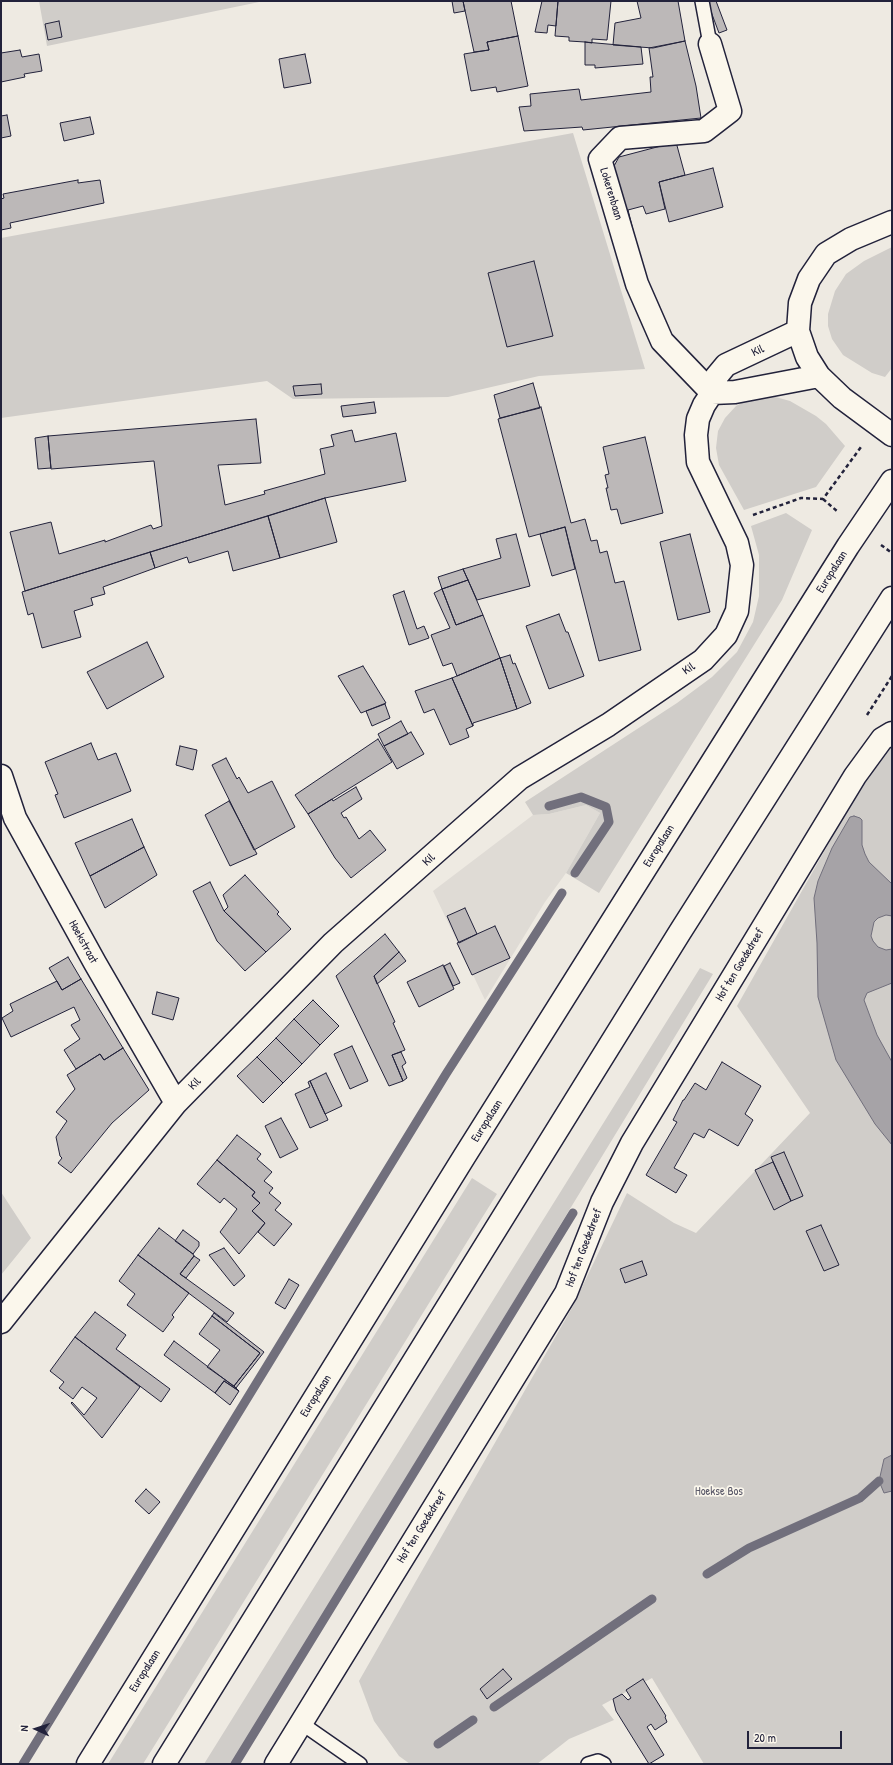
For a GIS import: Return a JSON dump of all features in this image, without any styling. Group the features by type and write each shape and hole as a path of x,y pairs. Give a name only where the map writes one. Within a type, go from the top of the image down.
{"main road":[{"name":"Lokerenbaan","path":"710,44 730,112 704,131 620,138 600,159 638,284 662,341 712,394"},
{"path":"885,430 842,398 819,376 807,357 798,331 800,303 809,279 826,254 851,239 892,222"},
{"name":"Kil","path":"1,1322 176,1103 333,943 520,778 608,725 703,660 726,635 737,611 742,565 737,543 729,524 711,492 698,462 696,436 698,419 704,405 712,394 716,377 726,365 798,331"},
{"path":"712,394 735,392 819,376"},
{"name":"Europalaan","path":"88,1764 464,1157 848,546 892,481"},
{"path":"164,1764 680,932 892,598"},
{"name":"Hof ten Goededreef","path":"276,1764 566,1293 602,1202 632,1143 855,776 882,739 892,733"},
{"name":"Hoekstraat","path":"1,776 15,818 95,963 176,1103"}],"lane":[{"path":"702,1 710,44"},
{"path":"301,1723 360,1764"},
{"path":"588,1764 598,1761 604,1764"}],"path":[{"path":"729,524 801,498 823,498 885,430"}],"shaded area":[{"path":"586,805 600,813 566,873 545,902 485,1000 433,891 533,815 549,814"},
{"path":"854,816 862,820 862,845 869,862 892,884 892,916 886,915 878,918 874,922 871,936 878,947 886,950 892,949 892,983 867,993 864,1000 877,1035 892,1062 892,1145 875,1124 836,1060 818,997 814,898 818,881 832,848 850,817"},
{"path":"892,1455 892,1491 884,1493 879,1481 884,1459"}],"green space":[{"path":"39,1 264,1 47,46"},
{"path":"573,133 645,369 539,376 448,397 293,399 267,381 1,418 1,238"},
{"path":"892,247 892,368 885,377 872,373 843,355 832,339 828,326 828,314 835,291 846,274 864,261"},
{"path":"772,396 790,401 816,416 826,424 845,446 816,487 744,510 719,465 716,448 718,431 725,418 736,406 747,400"},
{"path":"786,513 812,530 782,600 599,893 566,873 600,813 586,805 549,814 533,815 525,802 677,703 712,677 737,652 753,622 759,596 759,555 751,526"},
{"name":"Hoekse Bos","path":"892,747 892,1764 704,1764 652,1678 602,1705 614,1720 569,1739 537,1764 410,1764 399,1756 374,1721 359,1681 573,1306 627,1193 674,1223 696,1233 810,1113 737,1006 847,811 880,757"},
{"path":"700,968 713,974 232,1764 204,1764"},
{"path":"472,1178 497,1194 143,1764 108,1764"},
{"path":"1,1192 31,1238 1,1275"}],"building":[{"path":"452,1 463,1 465,11 454,13"},
{"path":"463,1 511,1 518,36 487,42 489,50 474,52"},
{"path":"542,1 558,1 556,26 548,25 547,33 535,32"},
{"path":"558,1 611,1 607,40 592,39 592,43 569,41 569,37 555,36"},
{"path":"637,1 678,1 685,41 653,48 613,45 615,23 641,18"},
{"path":"707,1 716,1 727,30 719,33"},
{"path":"59,21 62,37 48,40 45,24"},
{"path":"518,36 528,86 497,92 496,87 471,91 464,54 489,50 487,42"},
{"path":"685,41 696,86 701,118 583,130 582,127 524,131 519,107 531,106 530,94 579,89 581,100 651,92 650,77 653,77 649,48"},
{"path":"585,42 641,47 643,64 595,68 595,65 585,65"},
{"path":"20,50 22,57 39,54 42,71 24,74 25,77 1,82 1,53"},
{"path":"305,54 311,83 284,88 279,59"},
{"path":"7,115 11,136 1,138 1,116"},
{"path":"90,117 94,134 64,141 60,123"},
{"path":"676,142 685,175 659,182 665,209 646,214 643,206 628,210 635,238 613,176 614,166 619,157"},
{"path":"713,168 723,207 669,222 659,182"},
{"path":"78,180 78,183 100,180 104,203 10,223 11,228 1,230 1,199 4,198 3,194"},
{"path":"534,261 553,336 507,347 488,273"},
{"path":"533,383 540,408 500,418 494,395"},
{"path":"321,384 322,394 295,396 293,386"},
{"path":"374,402 376,413 343,417 341,406"},
{"path":"541,407 571,523 585,519 591,541 597,540 600,553 607,551 615,583 624,581 641,650 599,661 565,527 529,537 498,419"},
{"path":"256,419 261,463 218,465 225,505 265,494 264,491 325,474 320,449 334,446 331,435 352,430 355,442 396,433 406,481 325,498 25,591 10,532 51,522 59,554 105,540 105,542 151,525 153,529 162,526 154,461 51,469 48,436"},
{"path":"48,436 51,468 38,469 35,438"},
{"path":"645,437 663,513 621,524 617,509 611,510 606,488 608,488 605,475 609,474 603,447"},
{"path":"325,498 337,542 280,558 268,516"},
{"path":"268,516 280,558 233,571 228,551 189,563 187,557 155,568 150,552"},
{"path":"565,527 575,569 552,576 540,534"},
{"path":"516,534 530,586 477,600 463,569 501,558 496,539"},
{"path":"690,534 710,612 678,620 660,542"},
{"path":"150,552 155,568 103,587 105,594 91,598 93,605 74,611 81,637 42,648 33,613 28,615 22,592"},
{"path":"463,569 468,580 442,589 438,577"},
{"path":"468,580 483,615 456,625 442,589"},
{"path":"442,589 456,625 483,615 500,658 457,676 452,663 443,666 431,635 450,628 434,593"},
{"path":"404,591 417,629 424,626 429,638 409,645 393,595"},
{"path":"559,614 566,632 568,632 584,676 549,689 526,626"},
{"path":"147,642 164,677 107,709 87,672"},
{"path":"510,655 513,664 515,663 531,703 517,709 500,658"},
{"path":"500,658 517,709 473,723 473,726 452,678"},
{"path":"363,666 386,703 361,713 338,676"},
{"path":"452,678 473,726 466,729 469,737 450,745 434,709 424,713 415,691"},
{"path":"385,704 390,718 372,726 366,711"},
{"path":"401,721 408,734 384,746 378,734"},
{"path":"411,732 424,754 397,769 384,746"},
{"path":"378,739 392,762 308,814 295,795"},
{"path":"91,743 98,760 116,753 131,791 64,818 55,795 58,794 45,762"},
{"path":"180,746 197,750 193,770 176,765"},
{"path":"226,758 237,779 239,777 248,793 272,781 295,827 254,850 212,765"},
{"path":"356,787 362,799 341,813 344,818 346,817 359,839 370,830 386,850 351,878 335,858 308,814 332,799 333,801"},
{"path":"229,801 257,854 230,866 205,815"},
{"path":"132,819 144,847 90,876 75,843"},
{"path":"144,847 157,875 105,908 90,876"},
{"path":"245,875 279,912 277,914 291,929 266,952 224,911 228,907 223,895"},
{"path":"210,882 224,911 266,952 245,971 217,941 193,891"},
{"path":"465,908 477,934 459,943 447,916"},
{"path":"495,926 510,958 472,975 457,943"},
{"path":"385,934 399,952 374,976 395,1022 393,1023 405,1050 392,1055 403,1081 389,1086 336,976"},
{"path":"399,952 406,961 377,984 374,976"},
{"path":"68,957 81,979 62,990 49,968"},
{"path":"450,963 460,983 453,986 444,966"},
{"path":"443,965 454,989 419,1007 407,982"},
{"path":"81,979 123,1048 104,1060 100,1054 76,1069 64,1050 80,1039 71,1025 80,1020 74,1007 11,1037 2,1018 13,1011 10,1004 57,981 62,990"},
{"path":"157,992 179,998 173,1020 152,1014"},
{"path":"313,1000 339,1026 320,1045 294,1019"},
{"path":"294,1019 320,1045 302,1064 276,1038"},
{"path":"276,1038 302,1064 283,1083 257,1057"},
{"path":"352,1046 368,1081 350,1089 334,1054"},
{"path":"123,1048 149,1090 112,1123 71,1173 58,1163 62,1158 60,1156 56,1137 67,1121 56,1112 75,1089 67,1075 100,1054 104,1060"},
{"path":"401,1052 406,1063 402,1066 407,1078 403,1081 392,1055"},
{"path":"257,1057 283,1083 263,1103 237,1076"},
{"path":"722,1062 761,1086 745,1114 753,1120 738,1146 709,1129 704,1138 694,1133 674,1168 687,1175 676,1193 646,1175 677,1122 673,1120 683,1100 695,1083 706,1090"},
{"path":"326,1073 342,1106 325,1114 310,1081"},
{"path":"310,1081 328,1120 310,1128 295,1094 310,1087 308,1082"},
{"path":"281,1118 298,1149 280,1158 265,1126"},
{"path":"237,1135 261,1154 257,1159 272,1172 264,1181 273,1188 269,1193 281,1203 275,1210 292,1224 274,1246 258,1232 265,1223 252,1211 260,1203 252,1196 255,1192 217,1160"},
{"path":"784,1152 803,1196 791,1201 771,1157"},
{"path":"217,1160 255,1192 252,1196 260,1203 252,1211 265,1223 239,1254 220,1232 237,1209 224,1198 220,1203 197,1184"},
{"path":"773,1162 791,1201 774,1210 755,1170"},
{"path":"821,1225 839,1265 824,1271 806,1231"},
{"path":"159,1228 193,1254 194,1256 180,1274 234,1313 227,1322 138,1255"},
{"path":"183,1230 199,1242 199,1246 193,1254 175,1241"},
{"path":"224,1248 245,1276 234,1286 209,1255"},
{"path":"138,1255 189,1293 172,1315 174,1317 163,1332 127,1305 135,1294 119,1281"},
{"path":"194,1256 200,1260 186,1278 180,1274"},
{"path":"642,1261 647,1275 625,1283 620,1269"},
{"path":"289,1279 299,1285 285,1309 275,1303"},
{"path":"95,1312 126,1335 116,1349 170,1389 161,1402 75,1337"},
{"path":"214,1313 264,1352 236,1388 234,1386 260,1353 212,1316"},
{"path":"212,1316 260,1353 234,1386 207,1367 220,1350 199,1334"},
{"path":"75,1337 140,1387 102,1438 71,1403 72,1402 84,1415 97,1398 82,1387 73,1399 59,1388 64,1382 50,1371"},
{"path":"174,1341 239,1391 224,1381 215,1393 164,1355"},
{"path":"224,1381 239,1391 230,1405 215,1393"},
{"path":"146,1489 160,1502 149,1514 135,1501"},
{"path":"503,1669 512,1679 487,1699 480,1689"},
{"path":"643,1679 666,1716 667,1722 655,1730 651,1724 647,1727 664,1755 649,1764 616,1711 613,1699 622,1694 628,1700 631,1698 626,1690"}],"waterway":[{"path":"549,806 581,797 606,807 609,822 575,873"},
{"path":"23,1764 446,1074 562,893"},
{"path":"235,1764 573,1213"},
{"path":"707,1574 749,1548 860,1498 879,1481"},
{"path":"494,1707 652,1599"},
{"path":"438,1744 473,1720"}]}
